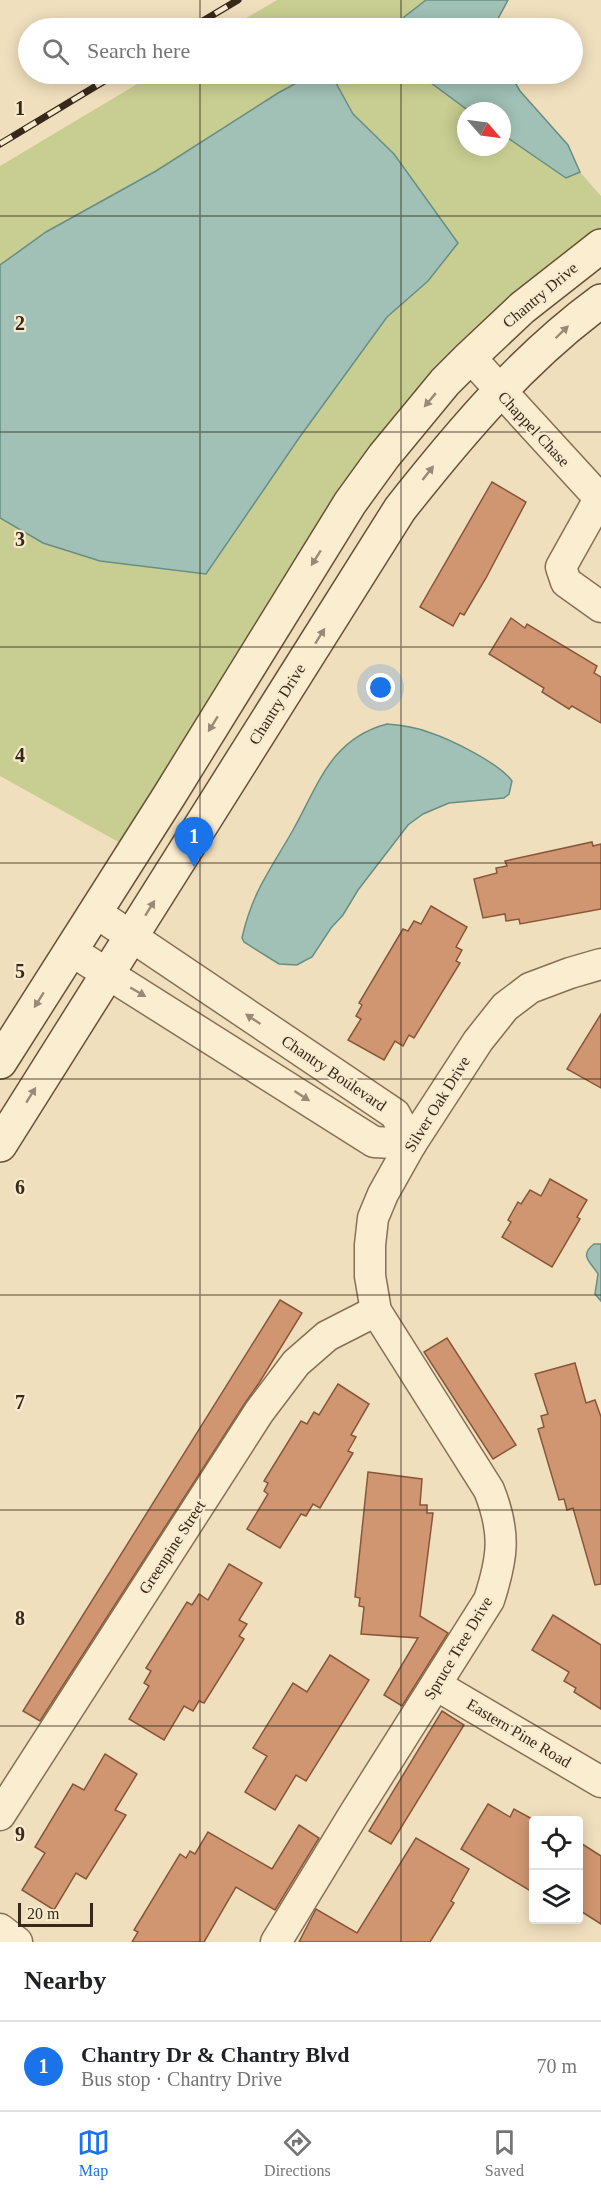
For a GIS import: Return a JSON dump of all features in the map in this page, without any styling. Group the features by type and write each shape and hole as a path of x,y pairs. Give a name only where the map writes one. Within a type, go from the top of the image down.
{"street":[{"name":"Chantry Drive","path":"0,1062 350,503 384,456 445,382 470,357 522,308 601,246"},
{"name":"Chantry Drive","path":"0,1145 400,509 449,447 499,391 570,324 601,301"},
{"name":"Chappel Chase","path":"470,357 600,499 561,567 566,582 601,607"},
{"name":"Chantry Boulevard","path":"95,912 395,1114 411,1144"},
{"path":"70,950 374,1142 411,1144"},
{"name":"Silver Oak Drive","path":"376,1311 370,1276 370,1245 374,1218 383,1194 411,1144 478,1041 506,1007 530,988 601,964"},
{"name":"Spruce Tree Drive","path":"276,1942 489,1600 499,1568 502,1537 498,1514 489,1490 376,1311"},
{"name":"Greenpine Street","path":"0,1815 259,1412 296,1363 327,1336 376,1311"},
{"name":"Eastern Pine Road","path":"436,1685 601,1782"},
{"path":"0,1929 17,1942"}],"green space":[{"path":"277,0 426,0 403,18 246,18"},
{"path":"137,84 295,84 156,171 46,232 0,265 0,166"},
{"path":"336,84 433,84 457,102 457,156 511,156 511,140 566,178 580,172 601,196 601,229 464,339 377,440 122,844 0,776 0,518 43,543 299,438 387,317 428,281 394,154 353,114"}],"water":[{"path":"426,0 508,0 498,18 403,18"},
{"path":"295,84 336,84 353,114 394,154 458,243 428,281 387,317 299,438 206,574 100,561 43,543 0,518 0,265 46,232 156,171"},
{"path":"433,84 516,84 568,145 580,172 566,178 511,140 511,102 457,102"},
{"path":"387,724 423,730 473,752 506,774 512,781 509,794 504,798 449,803 423,814 408,825 358,890 312,957 297,965 279,964 244,942 242,938 251,907 328,766 352,741 368,731"},
{"path":"594,1244 601,1244 601,1301 595,1294 598,1274 587,1256 589,1248"}],"building":[{"path":"492,482 526,502 486,578 464,615 460,613 453,626 420,607"},
{"path":"511,618 525,628 527,624 597,666 594,673 601,677 601,723 572,706 569,709 542,692 544,688 489,654"},
{"path":"592,842 593,846 601,844 601,909 520,924 519,919 506,921 505,914 483,918 474,879 497,873 496,868 507,866 505,861"},
{"path":"431,906 467,927 456,947 462,950 456,961 460,963 414,1038 409,1035 403,1046 395,1041 384,1060 348,1040 361,1019 356,1016 362,1005 359,1003 403,929 408,931 414,921 421,924"},
{"path":"601,1014 601,1088 567,1069"},
{"path":"550,1179 587,1200 577,1217 580,1219 552,1267 502,1237 511,1222 508,1220 518,1202 521,1204 530,1190 541,1196"},
{"path":"280,1300 302,1313 259,1383 40,1721 23,1711"},
{"path":"447,1338 516,1445 493,1459 424,1352"},
{"path":"575,1363 586,1403 595,1400 601,1417 601,1584 595,1585 573,1508 567,1510 564,1499 559,1500 538,1429 544,1427 541,1416 548,1414 535,1374"},
{"path":"338,1384 369,1404 351,1435 356,1437 348,1451 353,1453 320,1508 313,1504 306,1516 301,1514 280,1548 247,1529 268,1494 264,1491 268,1483 264,1481 301,1421 307,1424 314,1412 319,1415"},
{"path":"368,1472 422,1479 420,1505 427,1505 427,1513 433,1513 420,1616 448,1633 402,1706 384,1695 418,1638 361,1634 364,1607 359,1606 360,1598 355,1597"},
{"path":"229,1564 262,1583 239,1620 247,1624 239,1636 244,1639 204,1703 199,1701 193,1711 184,1706 164,1740 129,1719 149,1686 144,1683 151,1671 146,1668 187,1602 192,1605 199,1594 208,1600"},
{"path":"553,1615 601,1645 601,1709 574,1692 576,1688 564,1681 569,1672 532,1650"},
{"path":"330,1655 369,1680 306,1781 296,1775 275,1810 245,1792 267,1756 253,1748 293,1683 307,1692"},
{"path":"442,1711 464,1725 391,1844 369,1831"},
{"path":"105,1754 137,1774 115,1810 126,1815 86,1879 76,1873 54,1910 22,1890 45,1853 35,1847 73,1784 84,1790"},
{"path":"488,1804 510,1817 514,1809 529,1817 529,1890 461,1849"},
{"path":"299,1825 319,1838 275,1910 236,1887 204,1942 132,1942 138,1932 134,1930 180,1854 186,1858 190,1851 195,1854 208,1832 272,1869"},
{"path":"416,1838 469,1869 451,1901 454,1903 430,1942 299,1942 316,1909 357,1933"},
{"path":"583,1845 601,1856 601,1924 583,1913"}],"railway":[{"path":"208,18 238,0"},
{"path":"0,144 99,84"}],"place":[{"name":"Chantry Dr & Chantry Blvd","path":"194,867"}]}
